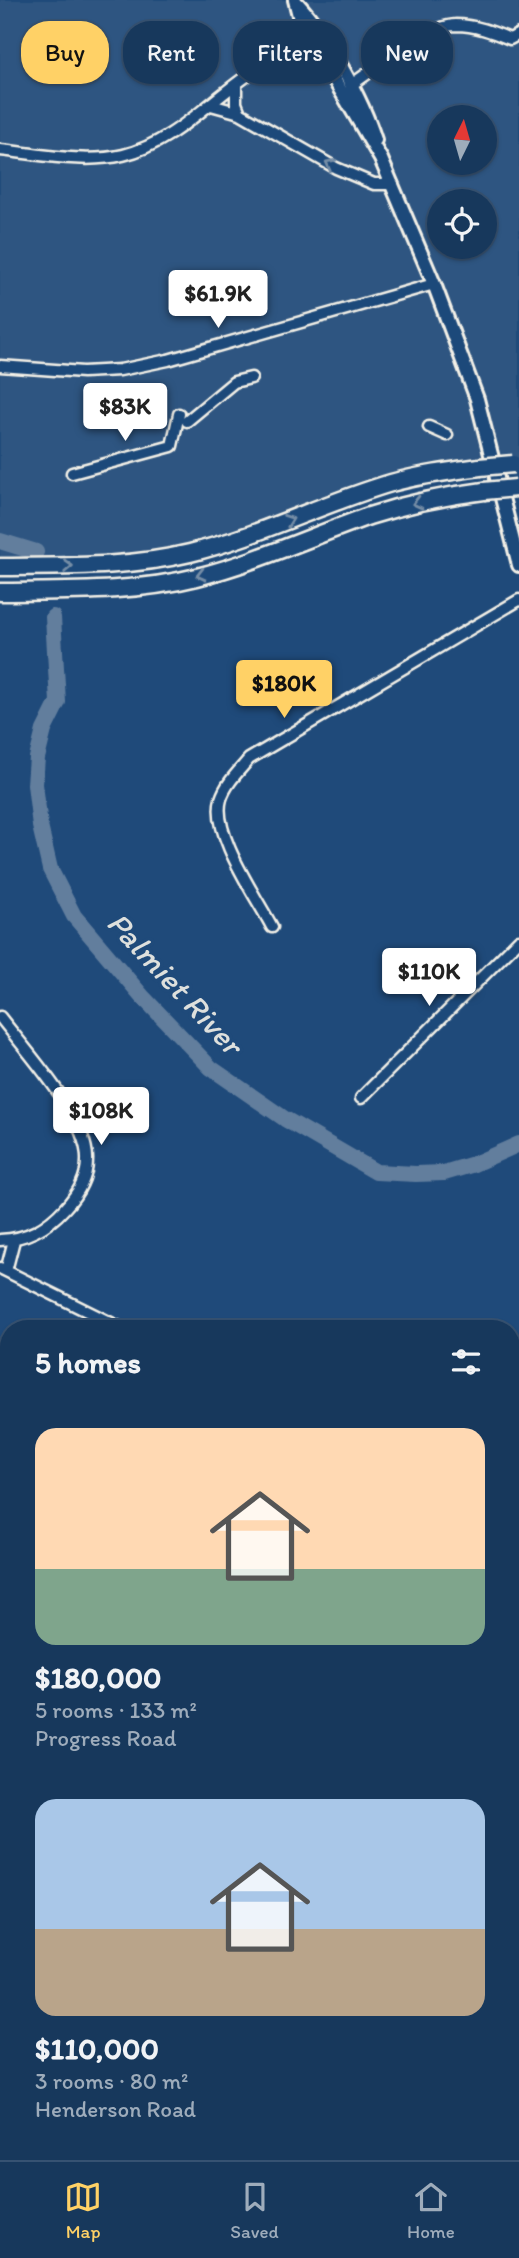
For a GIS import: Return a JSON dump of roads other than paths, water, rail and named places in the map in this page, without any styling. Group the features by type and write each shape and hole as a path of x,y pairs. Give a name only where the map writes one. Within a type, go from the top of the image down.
{"main road":[{"path":"0,567 119,564 178,555 220,545 392,483 434,473 516,464"},
{"path":"0,592 109,590 194,577 371,515 456,494 518,488"}],"street":[{"path":"295,1 312,21"},
{"path":"351,85 422,37 442,28 468,26 516,39"},
{"path":"347,80 368,119 381,159"},
{"path":"340,84 393,184 477,399 518,551 519,565"},
{"path":"0,150 80,158 122,155 158,141 236,85"},
{"path":"236,85 236,103 240,113"},
{"path":"211,105 240,113 336,168 374,184 393,184"},
{"path":"0,366 83,372 130,369 434,284"},
{"path":"72,473 172,446 183,418 234,382 251,378"},
{"path":"429,427 447,435"},
{"path":"272,927 230,850 219,821 221,800 229,782 249,759 519,600"},
{"path":"361,1098 519,940"},
{"path":"0,1017 50,1081 76,1120 88,1160 85,1180 56,1217 32,1234 14,1240 0,1240"},
{"path":"14,1240 3,1270 105,1320"}],"waterway":[{"name":"Palmiet River","path":"0,541 36,552"},
{"name":"Palmiet River","path":"53,617 58,702 44,730 37,758 35,784 40,826 50,869 74,916 142,996 211,1068 285,1119 376,1172 444,1173 474,1164 519,1144"}]}
